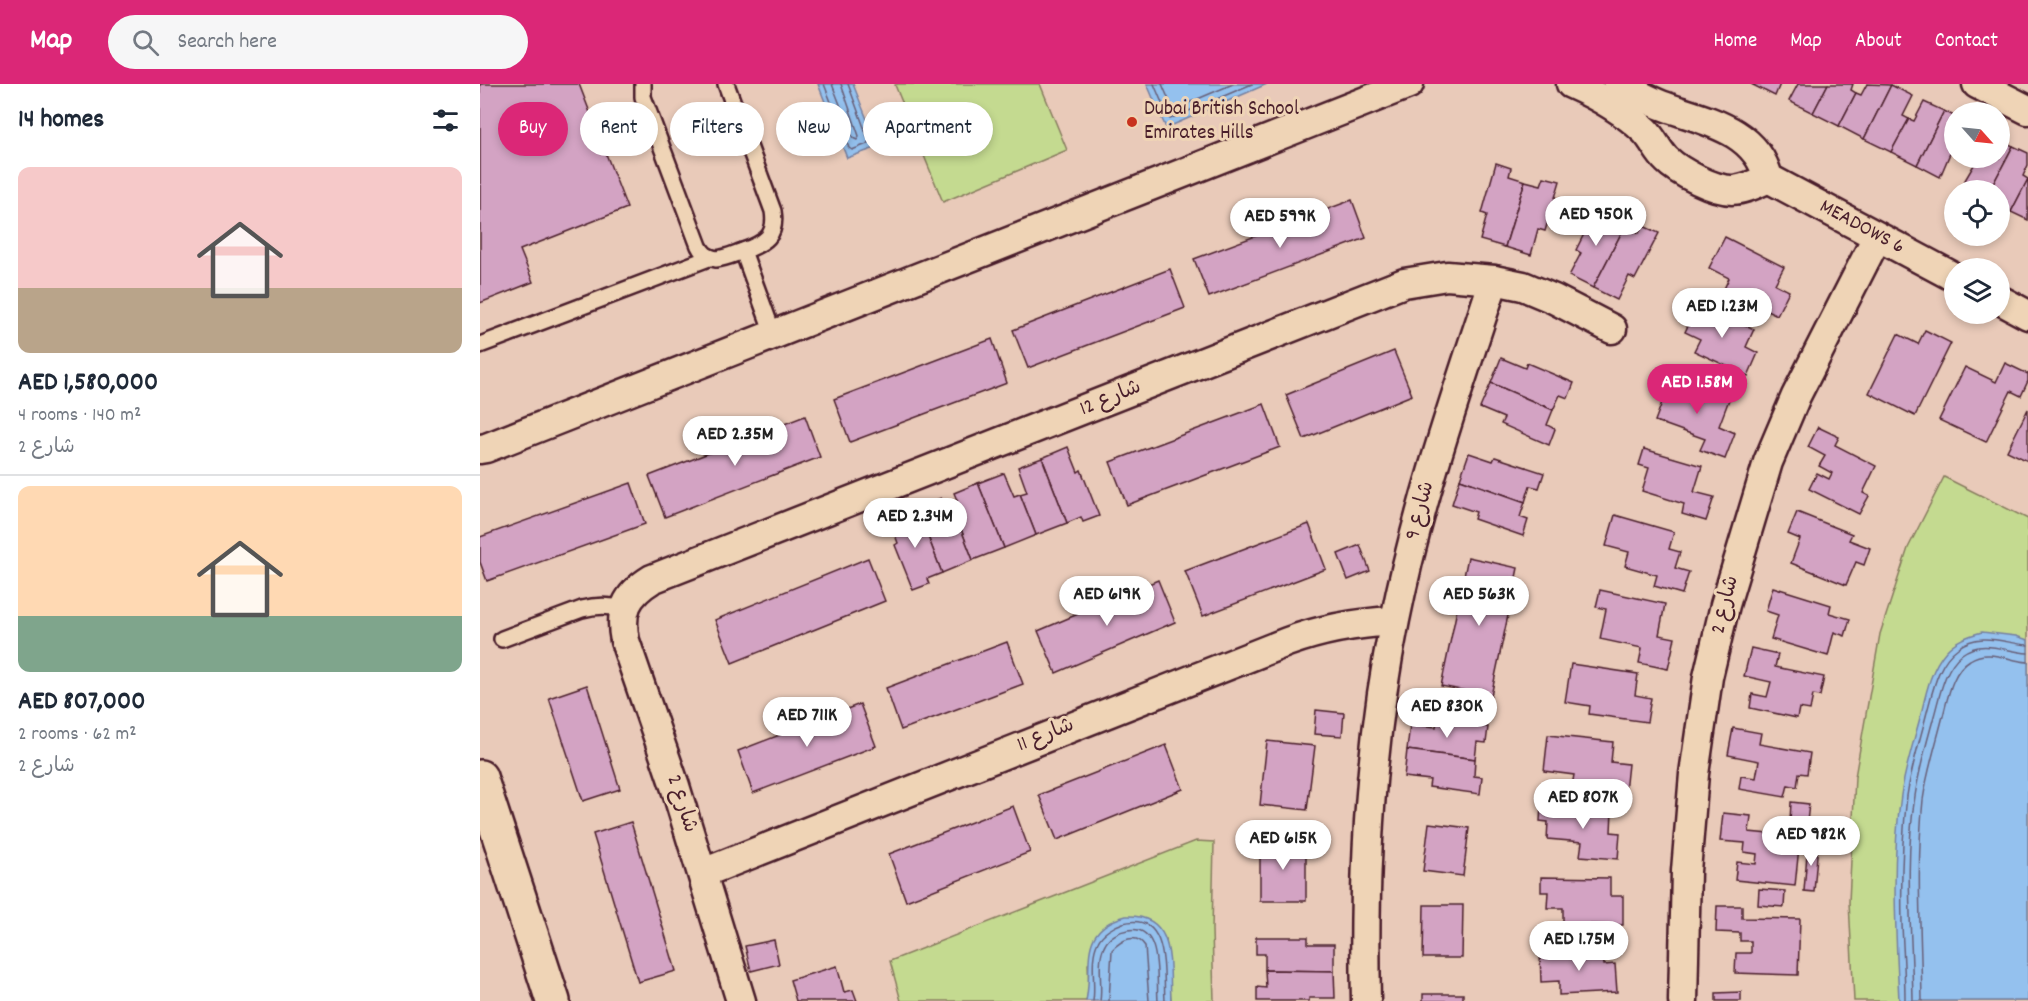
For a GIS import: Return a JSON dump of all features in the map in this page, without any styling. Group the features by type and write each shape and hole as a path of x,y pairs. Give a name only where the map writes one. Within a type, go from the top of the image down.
{"main road":[{"path":"480,777 553,1001"}],"street":[{"path":"482,450 1409,84"},
{"path":"1571,84 1591,94 1635,123 1657,144 1680,151 1725,172 1738,183 1742,190 1768,178 1759,158 1741,138 1709,120 1661,105 1618,84"},
{"path":"1977,84 2028,110"},
{"path":"1657,144 1677,110"},
{"name":"MEADOWS 6","path":"1768,178 1944,272"},
{"name":"شارع 2","path":"1683,1001 1686,871 1694,774 1708,677 1725,605 1768,462 1796,396 1877,237"},
{"name":"شارع 12","path":"624,609 631,596 652,579 1404,284 1447,276 1494,280 1523,286 1612,329"},
{"name":"شارع 9","path":"1366,1001 1365,927 1368,824 1378,722 1394,621 1432,473 1494,280"},
{"path":"2010,305 2028,315"},
{"name":"شارع 2","path":"624,609 622,630 625,641 703,873 741,1001"},
{"name":"شارع 11","path":"703,873 1168,687 1287,642 1340,626 1394,621"}],"lane":[{"path":"643,84 642,97 702,253 709,258"},
{"path":"480,345 709,258 724,258 743,251 767,239 773,231 775,221 773,211 726,84"},
{"path":"743,251 774,336"},
{"path":"502,639 596,605 609,605 624,609"}],"green space":[{"path":"1040,84 1067,150 943,202 924,156 993,156 993,102 902,102 895,85"},
{"path":"1944,477 2028,519 2028,1001 1854,1001 1849,902 1855,777 1880,634 1908,548"},
{"path":"1196,841 1214,842 1212,930 1214,1001 1171,1001 1166,939 1088,964 1089,989 1086,1001 901,1001 890,961"}],"water":[{"path":"818,84 853,84 863,109 863,152 847,158 846,156 851,156 851,102 825,102"},
{"path":"1147,84 1267,84 1166,128"},
{"path":"1982,632 2016,636 2028,640 2028,1001 1899,1001 1895,872 1898,821 1905,775 1927,689 1936,665 1954,644"},
{"path":"1126,916 1142,918 1154,923 1162,933 1167,944 1169,958 1171,1001 1086,1001 1093,939 1110,922"}],"building":[{"path":"480,84 579,84 586,102 580,102 580,156 607,156 627,208 520,250 533,282 480,303"},
{"path":"1751,84 1780,84 1775,96"},
{"path":"1798,84 1828,84 1813,113 1789,101"},
{"path":"1828,84 1853,84 1851,90 1856,93 1839,126 1813,113"},
{"path":"1867,84 1891,85 1864,139 1839,126 1856,93 1861,95"},
{"path":"1891,85 1913,96 1903,116 1909,119 1891,152 1864,139"},
{"path":"1924,102 1944,111 1917,165 1891,152 1909,119 1914,121"},
{"path":"1944,111 1944,168 1940,177 1917,165"},
{"path":"2013,146 2028,153 2028,165 2023,176 2028,179 2011,212 2010,180 1995,180 2002,168 2010,168 2010,152"},
{"path":"1496,163 1511,168 1509,176 1525,181 1505,247 1480,240 1487,215 1482,213"},
{"path":"1972,168 2002,168 1995,180 1965,180"},
{"path":"1544,177 1560,181 1545,231 1538,229 1531,255 1505,247 1525,181 1541,185"},
{"path":"2028,179 2028,220 2011,212"},
{"path":"1352,200 1366,238 1209,297 1194,259"},
{"path":"1599,204 1614,211 1609,219 1625,226 1593,288 1569,276 1581,253 1576,250"},
{"path":"1625,226 1639,233 1643,226 1659,233 1635,279 1629,276 1617,300 1593,288"},
{"path":"1725,237 1784,267 1775,284 1789,291 1777,315 1724,289 1729,278 1709,268"},
{"path":"1170,269 1185,308 1028,368 1013,330"},
{"path":"1699,303 1754,329 1746,347 1758,353 1748,376 1694,351 1700,339 1685,332"},
{"path":"1925,330 1951,343 1915,416 1869,393 1898,334 1918,344"},
{"path":"992,339 1007,383 850,442 834,399"},
{"path":"1394,351 1412,395 1304,439 1286,395"},
{"path":"1501,358 1525,368 1527,363 1574,383 1568,398 1560,395 1553,410 1491,383"},
{"path":"2005,363 2028,374 2028,381 2021,396 2011,391 1986,442 1939,420 1965,367 1996,382"},
{"path":"1672,376 1730,397 1719,426 1735,433 1725,459 1700,450 1705,439 1655,421"},
{"path":"1491,383 1553,410 1547,425 1555,429 1549,445 1501,424 1504,418 1480,408"},
{"path":"1264,404 1280,447 1127,505 1110,462"},
{"path":"2028,409 2028,461 2007,451"},
{"path":"805,416 820,457 665,517 649,476"},
{"path":"1818,427 1839,437 1835,445 1876,466 1863,493 1869,496 1859,514 1809,489 1817,473 1829,479 1832,473 1819,466 1825,456 1808,447"},
{"path":"1068,447 1078,472 1081,470 1099,516 1083,522 1081,517 1067,523 1042,458"},
{"path":"1644,449 1702,466 1694,492 1714,497 1706,521 1682,514 1684,504 1642,491 1649,468 1639,465"},
{"path":"1469,453 1493,461 1495,457 1544,473 1539,488 1530,486 1525,502 1460,479"},
{"path":"1042,458 1067,523 1036,535 1020,494 1027,492 1018,467"},
{"path":"1004,473 1014,496 1020,494 1036,535 1004,548 978,483"},
{"path":"1460,479 1525,502 1520,517 1528,520 1523,536 1474,519 1476,512 1452,504"},
{"path":"631,483 645,524 487,581 480,562 480,537"},
{"path":"978,483 1004,548 973,560 957,519 964,517 954,493"},
{"path":"941,498 951,522 957,519 973,560 942,573 917,508"},
{"path":"917,508 942,573 927,579 929,584 913,590 895,545 898,543 889,519"},
{"path":"1797,512 1852,534 1849,540 1870,548 1864,565 1856,562 1846,585 1791,563 1800,539 1788,534"},
{"path":"1615,515 1674,532 1669,549 1680,552 1675,568 1689,572 1682,594 1654,586 1657,575 1625,566 1629,552 1606,546"},
{"path":"1309,524 1326,569 1203,616 1185,571"},
{"path":"1360,545 1370,571 1348,580 1338,554"},
{"path":"1468,557 1518,568 1491,696 1441,686"},
{"path":"868,558 885,601 732,663 715,620"},
{"path":"1158,580 1175,622 1056,673 1038,631"},
{"path":"1773,587 1831,605 1829,613 1850,619 1845,636 1834,632 1828,656 1771,639 1778,615 1766,611"},
{"path":"1600,590 1665,604 1659,635 1675,638 1668,669 1639,663 1642,648 1600,639 1606,609 1596,607"},
{"path":"1007,642 1023,684 901,730 886,688"},
{"path":"1751,648 1778,654 1775,667 1824,677 1820,696 1813,695 1810,710 1799,708 1797,718 1750,708 1752,694 1767,697 1771,682 1744,676"},
{"path":"1571,664 1638,674 1635,695 1651,698 1647,722 1589,714 1590,706 1565,702"},
{"path":"587,685 620,789 583,801 549,698"},
{"path":"860,704 876,746 753,793 738,751"},
{"path":"1316,710 1344,713 1342,736 1314,734"},
{"path":"1437,721 1488,727 1486,743 1477,742 1475,759 1407,750 1410,724 1436,727"},
{"path":"1733,728 1761,733 1759,744 1810,753 1807,774 1799,773 1797,787 1788,785 1785,797 1739,789 1741,776 1756,778 1759,761 1728,755"},
{"path":"1548,735 1613,742 1611,762 1628,764 1625,792 1572,786 1574,775 1544,771"},
{"path":"1267,741 1315,746 1307,810 1260,805"},
{"path":"1166,745 1183,789 1057,840 1039,795"},
{"path":"1407,750 1475,759 1474,776 1482,777 1480,794 1429,787 1430,780 1404,777"},
{"path":"1791,802 1809,804 1807,822 1790,821"},
{"path":"1013,806 1030,852 906,901 889,854"},
{"path":"1541,806 1612,811 1611,832 1620,833 1618,859 1580,856 1582,842 1547,839 1548,822 1540,821"},
{"path":"1723,813 1751,816 1749,832 1800,837 1795,886 1735,880 1737,862 1756,864 1757,854 1744,852 1745,843 1720,841"},
{"path":"631,822 676,971 638,982 593,834"},
{"path":"1429,823 1469,828 1463,876 1423,871"},
{"path":"1260,840 1306,841 1306,901 1260,901"},
{"path":"1808,842 1818,843 1814,892 1804,891"},
{"path":"1541,877 1610,878 1610,896 1623,896 1623,925 1563,924 1563,908 1547,908 1548,892 1541,892"},
{"path":"1759,889 1785,891 1784,907 1758,905"},
{"path":"1424,905 1463,905 1462,958 1423,958"},
{"path":"1717,906 1742,906 1742,918 1800,919 1798,975 1735,973 1736,953 1751,953 1751,941 1740,941 1740,933 1716,932"},
{"path":"1256,937 1308,937 1308,944 1334,944 1334,971 1265,970 1265,954 1256,954"},
{"path":"774,940 779,964 751,971 745,946"},
{"path":"1603,950 1604,965 1615,964 1617,992 1559,995 1559,981 1541,982 1540,953"},
{"path":"837,966 844,992 853,990 857,1001 796,1001 790,980"},
{"path":"1265,970 1334,971 1335,998 1309,998 1309,1001 1257,1001 1257,987 1266,988"},
{"path":"1741,992 1741,1001 1716,1001 1716,993"},
{"path":"1423,994 1463,994 1463,1001 1423,1001"}],"place":[{"name":"Dubai British School Emirates Hills","path":"1132,122"}]}
